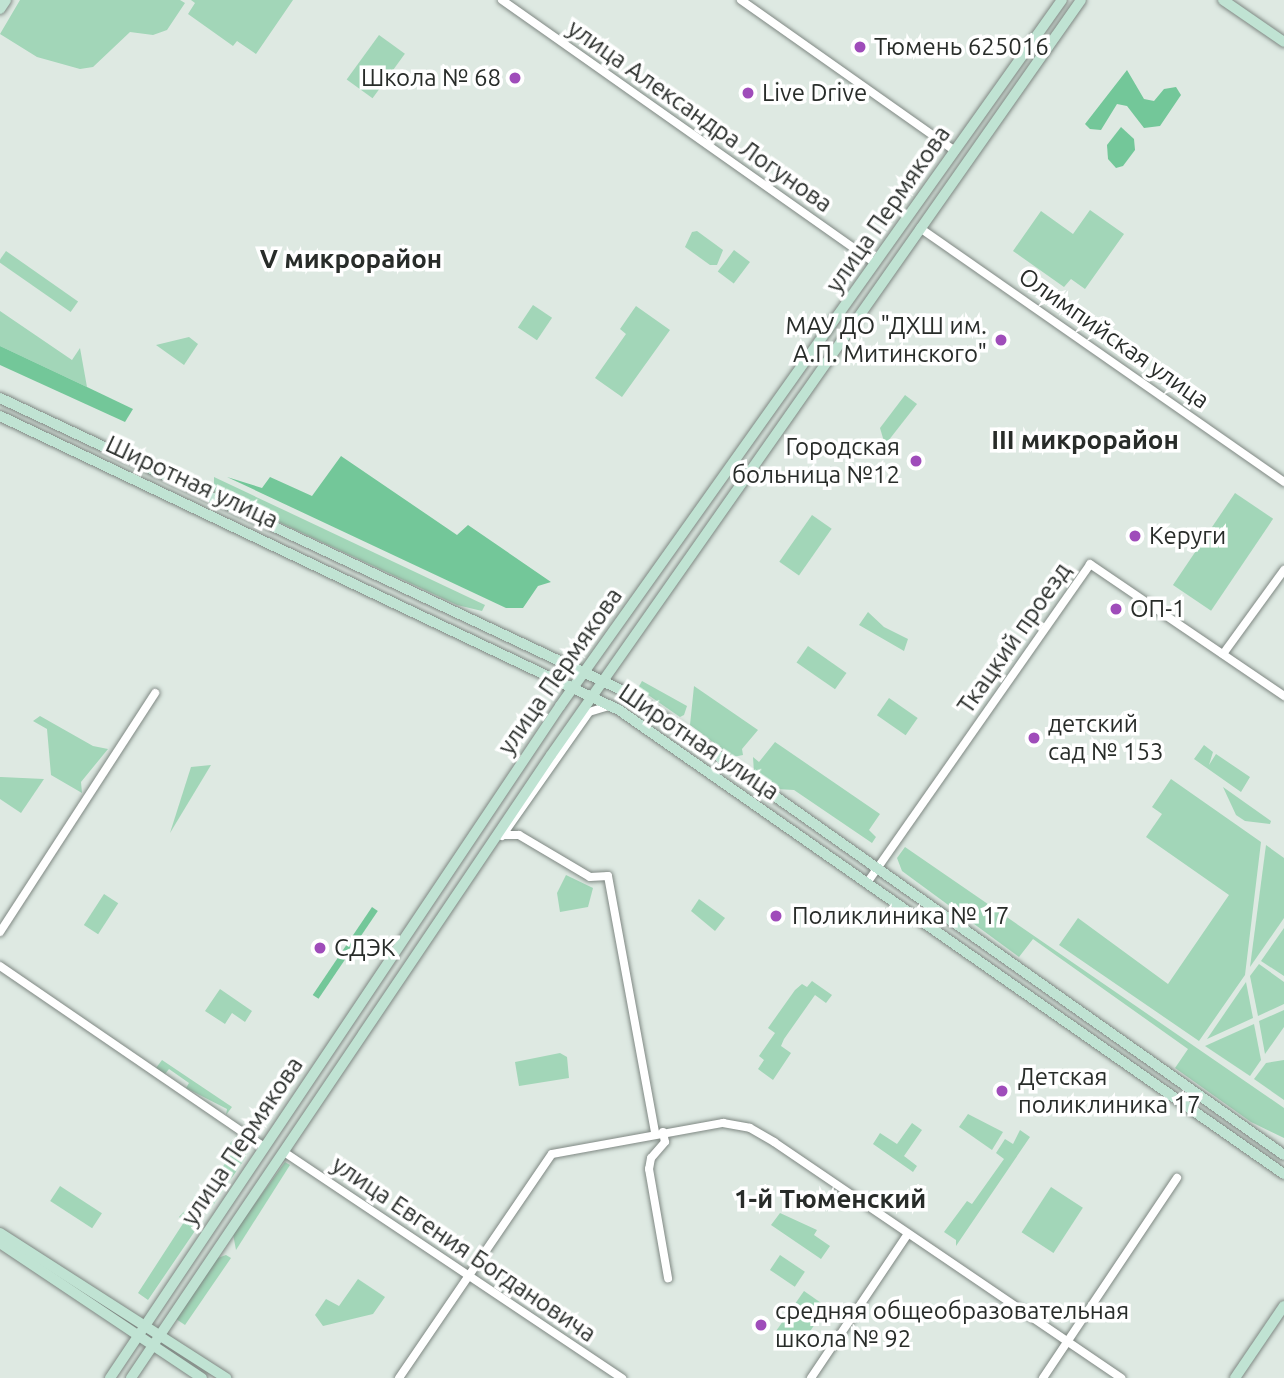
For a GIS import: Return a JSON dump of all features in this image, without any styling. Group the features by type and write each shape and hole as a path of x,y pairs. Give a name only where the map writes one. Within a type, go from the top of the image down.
{"main road":[{"path":"0,9 6,0"},
{"name":"улица Пермякова","path":"110,1378 573,687 1062,0"},
{"name":"улица Пермякова","path":"131,1378 602,681 1081,0"},
{"path":"1223,0 1284,42"},
{"name":"Широтная улица","path":"0,398 630,694 879,866 1284,1155"},
{"name":"Широтная улица","path":"0,416 294,553 613,707 1284,1174"},
{"path":"294,553 300,539"},
{"path":"378,975 378,989 387,992 395,988"},
{"path":"364,996 378,995 382,1007"},
{"path":"0,1233 157,1340 226,1378"},
{"path":"0,1243 142,1330"},
{"path":"1235,1378 1284,1306"},
{"path":"157,1340 202,1378"}],"street":[{"name":"улица Александра Логунова","path":"502,0 875,263"},
{"path":"741,0 954,151"},
{"name":"Олимпийская улица","path":"920,229 1284,482"},
{"name":"Ткацкий проезд","path":"867,883 1090,564 1223,654"},
{"path":"1284,570 1223,654 1284,696"},
{"path":"0,932 155,693"},
{"name":"улица Пермякова","path":"489,846 517,818 589,712 613,707"},
{"path":"517,818 519,835"},
{"path":"502,835 519,835 590,877 608,876 664,1147 651,1158 649,1168 668,1278"},
{"path":"0,966 263,1146"},
{"path":"400,1378 552,1154 659,1132 723,1123 750,1128 1121,1378"},
{"name":"улица Евгения Богдановича","path":"284,1152 622,1378"},
{"path":"1043,1378 1177,1178"},
{"path":"811,1378 907,1235"}],"green space":[{"path":"20,0 180,0 185,3 167,30 153,35 130,32 93,67 80,69 37,57 0,34"},
{"path":"191,0 293,0 256,54 237,41 233,46 188,14 195,3"},
{"path":"379,35 405,54 373,98 347,79"},
{"path":"1127,70 1144,99 1154,101 1164,89 1176,87 1181,95 1160,126 1144,128 1127,106 1117,104 1101,130 1090,129 1085,124"},
{"path":"1121,127 1134,139 1135,150 1123,166 1116,168 1108,159 1107,145"},
{"path":"1090,210 1124,234 1085,289 1071,279 1064,287 1013,251 1041,211 1073,234"},
{"path":"697,231 723,250 717,265 710,265 685,247 692,232"},
{"path":"734,250 750,262 734,284 718,272"},
{"path":"6,251 78,301 71,312 0,263"},
{"path":"533,305 552,318 537,340 518,327"},
{"path":"636,306 670,330 622,397 595,378 626,334 620,329"},
{"path":"0,311 72,360 80,348 87,387 0,346"},
{"path":"189,337 198,344 184,365 156,345"},
{"path":"0,346 133,409 125,422 0,365"},
{"path":"905,395 917,404 885,445 880,428"},
{"path":"341,456 457,535 468,525 551,582 538,586 523,608 506,608 227,477 262,488 270,477 312,496"},
{"path":"214,477 485,605 482,611 457,605 214,492"},
{"path":"1235,493 1273,519 1211,611 1173,585"},
{"path":"812,515 832,529 799,575 779,562"},
{"path":"868,612 884,627 908,639 904,651 859,625"},
{"path":"808,646 847,673 835,689 797,662"},
{"path":"642,681 687,706 684,715 680,717 638,688"},
{"path":"694,686 758,730 742,749 743,755 733,757 690,725"},
{"path":"889,698 918,718 906,735 877,715"},
{"path":"40,716 93,746 108,749 81,782 82,793 51,775 47,729 33,721"},
{"path":"775,742 880,814 869,830 876,837 872,843 794,790 777,789 754,773 753,757 759,762"},
{"path":"1204,745 1213,752 1209,765 1216,754 1250,777 1241,792 1194,759"},
{"path":"211,765 170,833 191,767"},
{"path":"0,777 44,779 21,813 0,799"},
{"path":"1171,779 1261,842 1245,975 1199,1041 1059,945 1078,918 1168,984 1229,895 1146,837 1162,814 1152,807"},
{"path":"1223,787 1271,821 1270,824 1245,821 1236,815"},
{"path":"1266,845 1284,858 1284,918 1250,967"},
{"path":"905,847 1284,1108 1284,1138 1251,1122 1175,1068 1188,1049 1033,939 1019,957 902,871 897,858"},
{"path":"566,875 593,888 588,907 560,912 557,893"},
{"path":"104,894 118,903 98,934 84,925"},
{"path":"699,899 725,918 715,931 691,911"},
{"path":"372,907 378,911 319,999 313,995"},
{"path":"1284,928 1284,976 1261,961"},
{"path":"1259,964 1284,982 1284,1004 1258,1016 1250,976"},
{"path":"812,981 832,995 826,1003 815,995 784,1039 781,1046 791,1053 773,1080 758,1069 764,1060 759,1056 775,1033 768,1028 795,990 802,984 807,987"},
{"path":"1246,982 1253,1018 1207,1039"},
{"path":"220,989 252,1011 245,1022 232,1013 225,1024 205,1011"},
{"path":"1284,1010 1284,1027 1265,1054 1259,1021"},
{"path":"1254,1024 1261,1060 1250,1076 1205,1046"},
{"path":"560,1053 567,1057 569,1078 519,1086 515,1062"},
{"path":"162,1060 232,1107 226,1115 227,1109 186,1088 189,1083 169,1069 165,1074 156,1068"},
{"path":"1284,1060 1284,1100 1254,1079 1266,1063"},
{"path":"968,1114 1003,1132 992,1150 959,1127"},
{"path":"912,1123 922,1130 904,1156 917,1166 913,1172 873,1144 880,1133 897,1144"},
{"path":"1020,1130 1030,1137 956,1246 956,1240 944,1232 967,1201 972,1204 1004,1159 996,1153 1005,1139 1013,1144"},
{"path":"236,1136 245,1140 246,1157 210,1210 204,1210 191,1201 195,1195 201,1198 233,1152 228,1146"},
{"path":"285,1162 290,1165 236,1250 233,1234"},
{"path":"60,1186 102,1213 92,1228 50,1201"},
{"path":"1051,1187 1083,1208 1053,1253 1022,1232"},
{"path":"187,1208 201,1222 148,1300 138,1293 184,1222 179,1217"},
{"path":"780,1213 817,1230 814,1235 830,1246 821,1259 771,1225"},
{"path":"226,1255 231,1258 185,1325 176,1319 215,1259"},
{"path":"780,1255 805,1272 795,1287 770,1270"},
{"path":"358,1279 385,1297 373,1314 323,1326 315,1315 326,1299 339,1306"},
{"path":"804,1291 827,1307 799,1347 776,1331"}],"place":[{"name":"Тюмень 625016","path":"860,47"},
{"name":"Школа № 68","path":"515,78"},
{"name":"Live Drive","path":"748,93"},
{"name":"МАУ ДО \"ДХШ им. А.П. Митинского\"","path":"1001,340"},
{"name":"Городская больница №12","path":"916,461"},
{"name":"Керуги","path":"1135,536"},
{"name":"ОП-1","path":"1116,609"},
{"name":"детский сад № 153","path":"1034,738"},
{"name":"Поликлиника № 17","path":"776,916"},
{"name":"СДЭК","path":"320,948"},
{"name":"Детская поликлиника 17","path":"1002,1091"},
{"name":"средняя общеобразовательная школа № 92","path":"761,1325"}],"district":[{"name":"V микрорайон","path":"351,259"},
{"name":"III микрорайон","path":"1085,440"},
{"name":"1-й Тюменский","path":"830,1199"}]}
